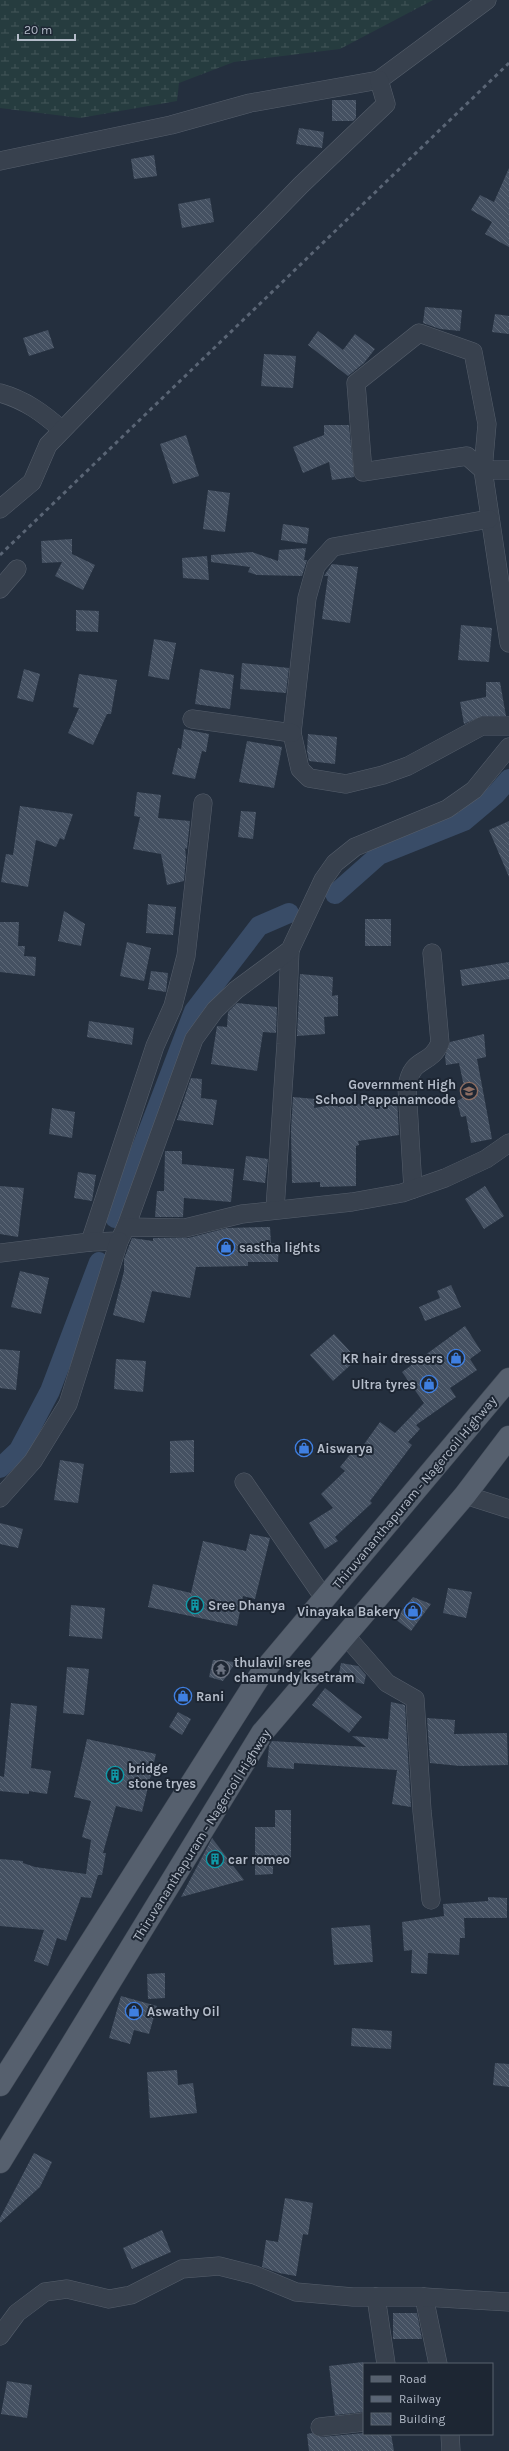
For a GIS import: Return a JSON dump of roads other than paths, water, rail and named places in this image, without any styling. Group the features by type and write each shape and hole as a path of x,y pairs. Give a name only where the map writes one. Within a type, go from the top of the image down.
{"main road":[{"name":"Thiruvananthapuram - Nagercoil Highway","path":"0,2085 261,1674 509,1379"},
{"name":"Thiruvananthapuram - Nagercoil Highway","path":"0,2162 262,1734 465,1495 509,1437"}],"street":[{"path":"0,161 171,125 250,103 379,80 487,0"},
{"path":"0,509 32,482 48,445 62,430 301,185 386,104 379,80"},
{"path":"509,470 483,470 467,456 363,472 356,383 419,333 473,352 487,424 483,470 490,519 502,551 509,643"},
{"path":"0,393 17,398 41,412 62,430"},
{"path":"490,519 333,548 316,566 307,598 292,733 300,769 309,778 346,784 383,775 408,766 482,726 509,726"},
{"path":"0,589 17,569"},
{"path":"192,719 292,733"},
{"path":"275,1209 286,1044 290,950 323,880 335,863 355,847 447,809 474,790 509,747"},
{"path":"90,1242 155,1046 173,1006 186,956 203,803"},
{"path":"0,1498 33,1461 68,1404 123,1234 194,1039 216,1010 236,990 290,950"},
{"path":"413,1189 407,1087 410,1072 436,1053 440,1043 432,953"},
{"path":"0,1253 90,1242 123,1234 185,1228 242,1214 275,1209 352,1202 413,1189 445,1178 486,1159 509,1143"},
{"path":"244,1482 324,1598"},
{"path":"465,1495 509,1509"},
{"path":"346,1635 387,1683 415,1699 422,1811 431,1900"},
{"path":"0,2336 17,2313 45,2292 67,2289 109,2299 130,2295 182,2269 219,2266 255,2275 296,2292 376,2297 424,2297 509,2302"},
{"path":"376,2297 386,2363"},
{"path":"424,2297 438,2363"},
{"path":"320,2427 363,2422"},
{"path":"450,2435 451,2451"}],"waterway":[{"path":"335,894 379,855 464,821 496,794 509,779"},
{"path":"115,1218 194,1011 259,926 289,913"},
{"path":"0,1468 19,1450 50,1391 99,1262"}],"railway":[{"path":"0,555 509,63"}],"place":[{"name":"Government High School Pappanamcode","path":"469,1091"},
{"name":"sastha lights","path":"226,1247"},
{"name":"KR hair dressers","path":"456,1358"},
{"name":"Ultra tyres","path":"429,1384"},
{"name":"Aiswarya","path":"304,1448"},
{"name":"Sree Dhanya","path":"195,1605"},
{"name":"Vinayaka Bakery","path":"413,1611"},
{"name":"thulavil sree chamundy ksetram","path":"221,1669"},
{"name":"Rani","path":"183,1696"},
{"name":"bridge stone tryes","path":"115,1775"},
{"name":"car romeo","path":"215,1859"},
{"name":"Aswathy Oil","path":"134,2011"}]}
